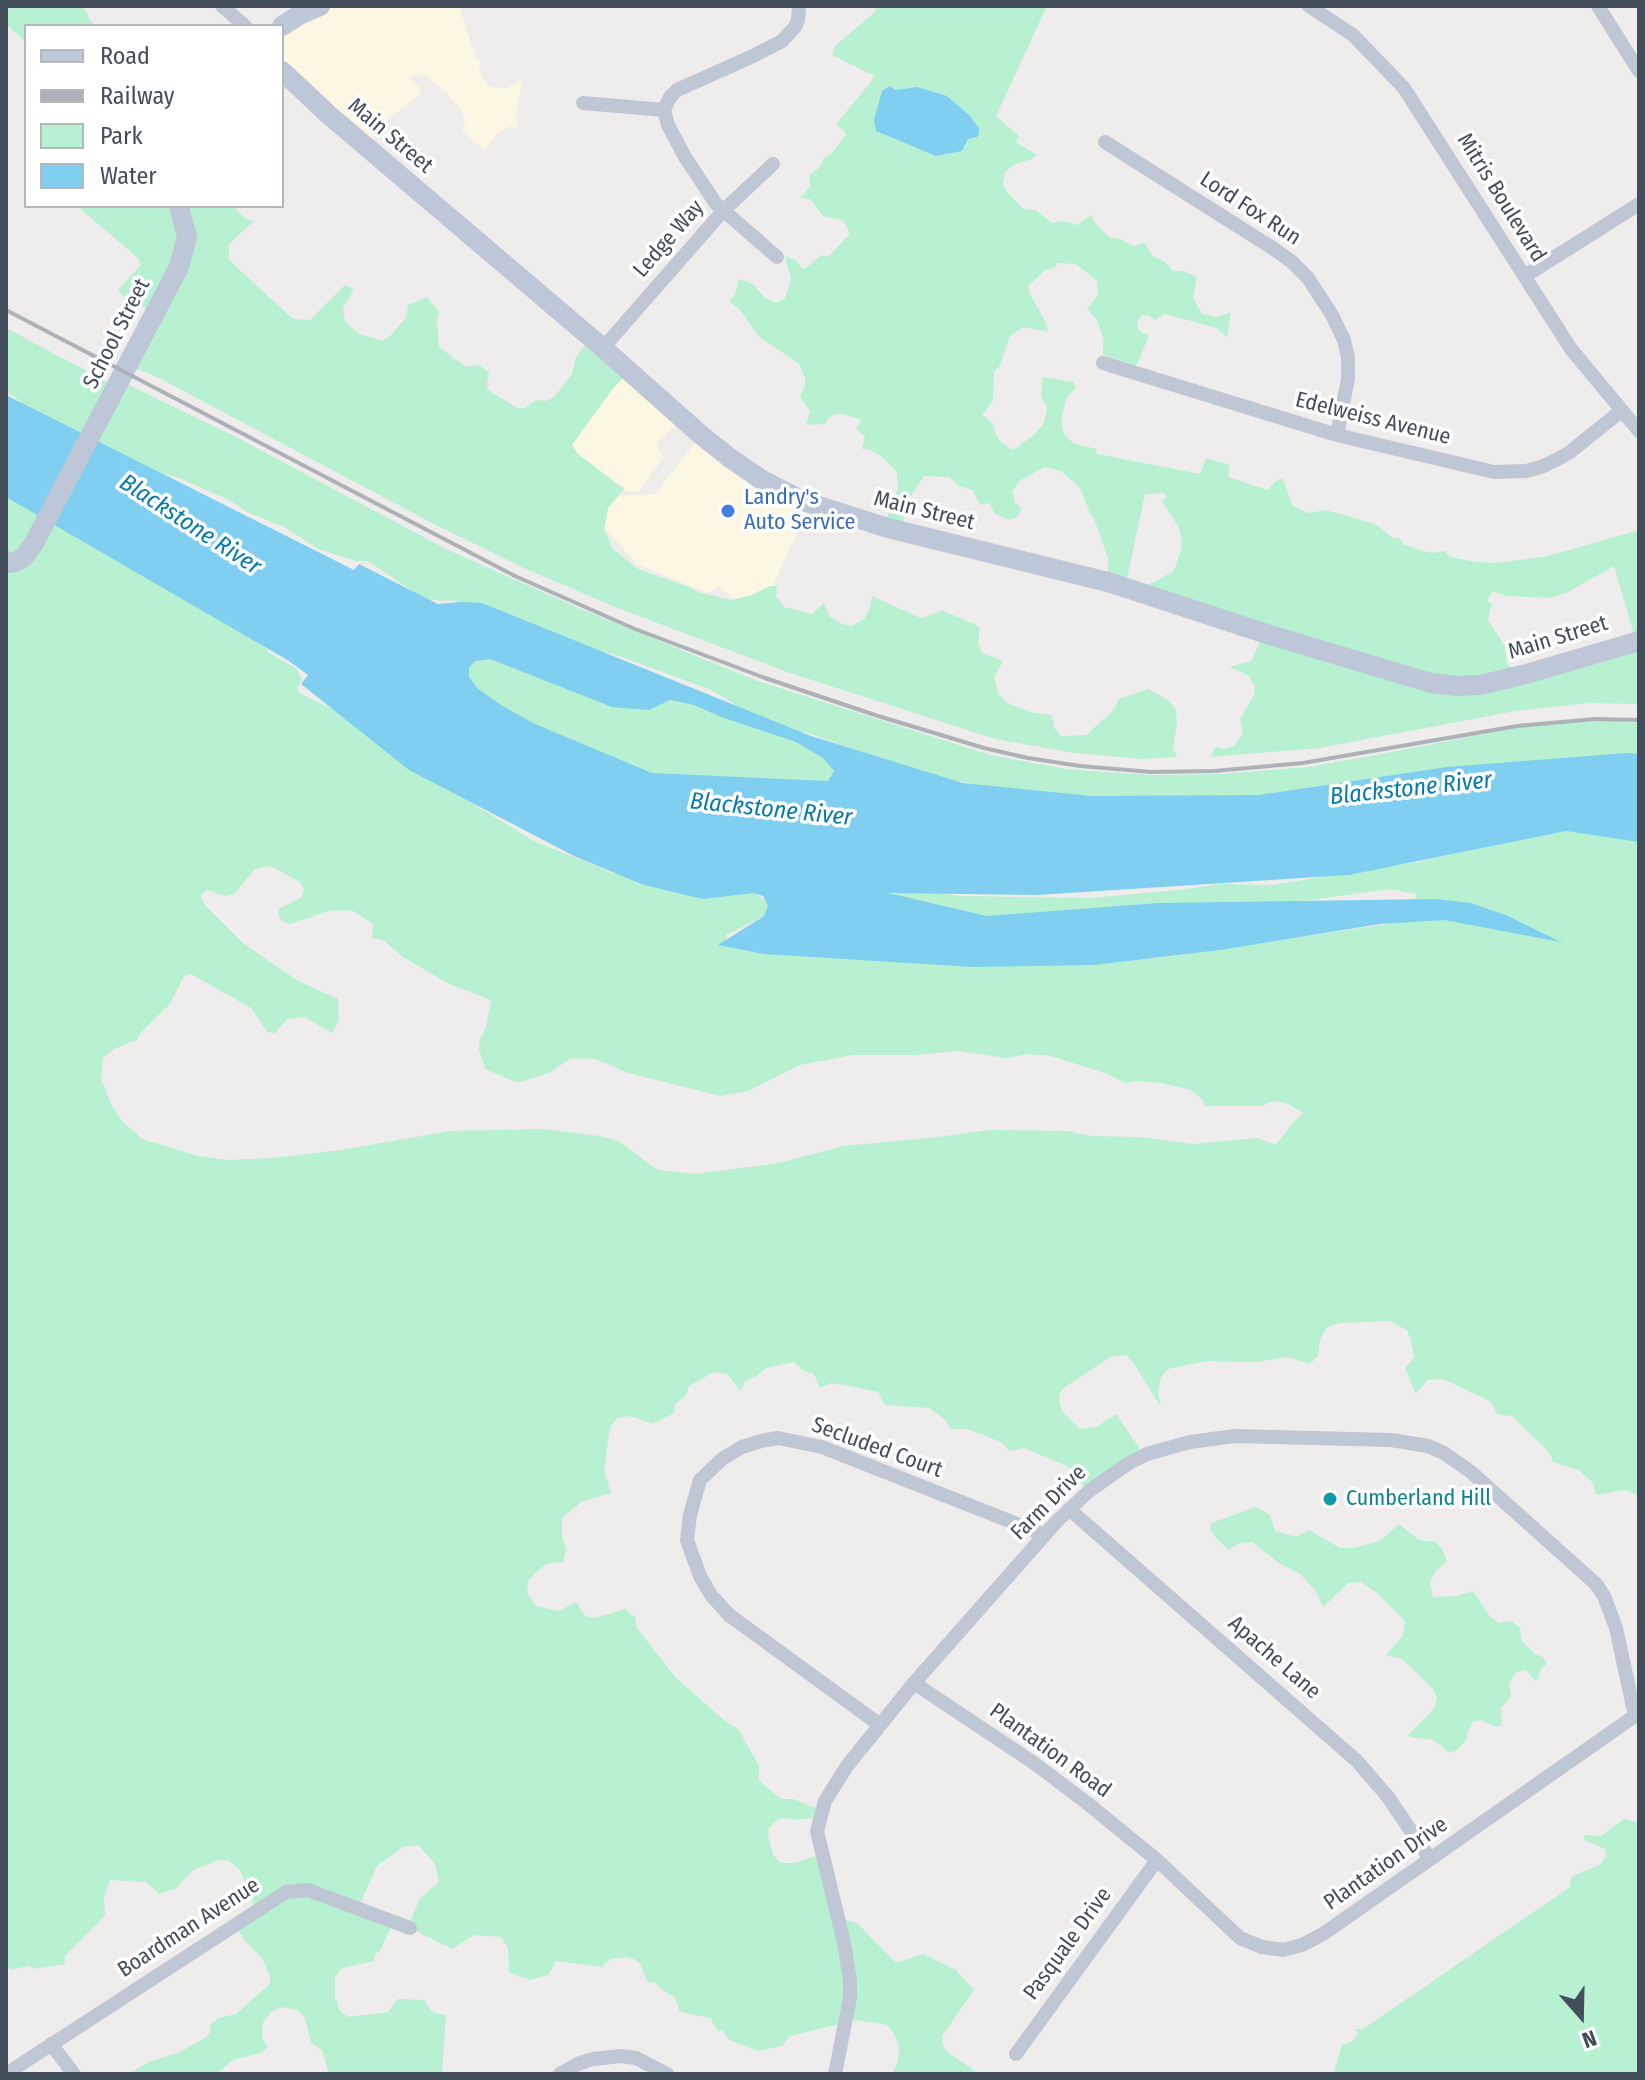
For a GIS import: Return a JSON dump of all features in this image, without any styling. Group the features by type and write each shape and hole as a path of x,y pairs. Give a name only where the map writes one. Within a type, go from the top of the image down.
{"street":[{"path":"222,6 243,24"},
{"path":"284,25 320,6"},
{"path":"777,257 723,211 685,157 668,125 664,110 677,90 782,41 795,27 799,6"},
{"name":"Mitris Boulevard","path":"1309,6 1353,35 1404,88 1571,349 1639,431"},
{"path":"1598,6 1639,71"},
{"path":"1625,47 1639,38"},
{"name":"Main Street","path":"284,73 329,115 730,458 762,480 803,501 888,528 1108,582 1431,683 1480,685 1639,641"},
{"path":"583,103 664,110"},
{"name":"Lord Fox Run","path":"1105,142 1274,249 1308,278 1332,315 1344,340 1348,358 1348,379 1337,435"},
{"name":"Ledge Way","path":"603,348 723,211 773,164"},
{"path":"1525,276 1639,204"},
{"name":"School Street","path":"6,563 29,552 177,270 187,237 180,208"},
{"name":"Edelweiss Avenue","path":"1103,363 1337,435 1494,472 1541,467 1570,452 1621,411"},
{"name":"Farm Drive","path":"835,2074 850,1998 850,1981 817,1831 832,1787 914,1683 1045,1535 1089,1491 1129,1463 1165,1448 1235,1436 1391,1440 1428,1446 1444,1453 1471,1472 1596,1584 1616,1628 1637,1715"},
{"name":"Secluded Court","path":"880,1725 729,1615 711,1595 700,1576 687,1540 700,1480 722,1459 742,1447 778,1438 822,1447 1045,1535"},
{"name":"Apache Lane","path":"1069,1509 1357,1761 1388,1797 1430,1859"},
{"name":"Plantation Road","path":"914,1683 1045,1771 1157,1860"},
{"name":"Plantation Drive","path":"1157,1860 1240,1938 1262,1947 1283,1950 1302,1945 1323,1934 1637,1715"},
{"name":"Pasquale Drive","path":"1016,2054 1157,1860"},
{"name":"Boardman Avenue","path":"6,2074 286,1892 308,1890 410,1928"},
{"path":"51,2044 74,2074"},
{"path":"560,2074 593,2059 621,2056 636,2058 667,2074"}],"shaded area":[{"path":"322,6 459,6 476,59 481,59 479,69 486,84 507,89 522,77 517,128 511,126 499,132 486,151 462,131 465,122 461,110 446,92 425,76 413,75 409,78 420,86 420,94 385,122 368,145 284,72 284,25"},
{"path":"630,370 681,419 658,441 657,447 664,456 639,492 629,492 578,454 572,445"},
{"path":"701,435 807,512 764,604 733,598 718,587 707,593 637,564 601,524 603,497 655,494"}],"green space":[{"path":"6,6 82,6 93,24 24,24 24,40 6,24"},
{"path":"877,6 1047,6 996,116 1019,136 1016,142 1037,155 1005,172 1003,184 1006,191 1023,209 1036,210 1052,223 1064,221 1077,225 1091,215 1109,237 1133,246 1145,243 1152,256 1164,261 1173,271 1183,271 1197,277 1193,298 1202,314 1217,317 1231,312 1227,337 1216,328 1177,317 1164,314 1155,320 1142,315 1137,322 1138,330 1149,336 1136,366 1103,355 1103,338 1097,320 1087,309 1098,295 1097,281 1076,264 1058,263 1028,286 1048,332 1023,327 1010,336 1000,366 994,371 993,401 982,415 992,422 1001,442 1013,450 1034,435 1044,423 1047,408 1041,396 1043,377 1073,382 1076,387 1066,399 1061,420 1064,434 1073,443 1096,449 1097,454 1200,474 1206,458 1230,465 1228,477 1268,490 1282,478 1293,506 1309,513 1326,510 1375,524 1405,545 1423,551 1445,551 1450,557 1497,563 1548,556 1639,530 1639,704 1589,703 1515,711 1320,748 1211,757 1215,747 1224,749 1234,746 1243,733 1240,719 1254,695 1255,687 1248,675 1229,667 1251,661 1264,633 1148,585 1174,571 1181,550 1178,526 1162,501 1167,496 1163,493 1145,494 1125,588 1108,582 1108,558 1094,518 1080,488 1061,471 1045,467 1019,481 1012,492 1021,508 1019,516 1009,520 995,514 989,503 980,505 973,490 959,486 949,477 924,476 907,502 902,528 885,523 898,488 897,472 881,456 862,449 865,437 856,429 860,419 839,413 829,417 825,424 806,425 810,411 800,397 805,378 799,364 758,336 741,311 729,301 735,295 739,279 753,284 765,298 776,303 785,298 791,280 785,256 797,261 802,269 821,255 828,257 850,234 843,220 823,216 810,199 801,198 810,186 809,175 820,167 824,158 847,134 836,124 874,76 832,55 835,46 876,11","holes":["917,87 979,128 977,137 968,139 945,154 882,133 895,90","1614,566 1633,631 1628,641 1511,668 1507,663 1505,646 1488,620 1492,604 1487,602 1492,591 1506,596 1551,598"]},
{"path":"79,208 235,208 247,220 255,220 229,244 229,260 293,319 310,320 345,285 354,289 343,308 345,322 360,334 382,341 406,317 408,305 427,297 439,312 439,347 466,367 480,365 489,373 488,390 517,408 525,408 536,400 546,401 555,396 572,374 576,357 590,338 630,370 572,445 578,454 624,489 608,508 604,530 613,549 638,569 697,592 732,600 775,586 776,596 784,607 812,614 824,603 830,617 852,626 864,619 872,596 923,618 942,610 980,627 978,643 982,653 1003,661 994,678 999,695 1009,704 1030,712 1052,715 1054,728 1061,736 1086,735 1113,711 1119,699 1148,689 1168,700 1175,708 1177,722 1173,748 1177,757 1144,759 1074,753 995,739 787,672 615,607 524,568 129,365 151,311 125,298 118,290 141,265 138,258"},
{"path":"6,328 111,384 131,386 234,436 448,550 581,609 755,680 990,755 1066,769 1149,775 1220,774 1307,767 1519,727 1589,719 1639,723 1639,756 1261,800 1223,794 1207,797 1035,797 896,768 805,732 795,735 855,779 835,788 657,777 553,735 488,698 462,671 465,660 490,659 604,703 670,700 739,713 733,703 709,689 619,656 457,601 430,600 420,596 368,561 356,561 318,549 284,527 247,512 229,500 177,477 152,471 39,415 6,391"},
{"path":"6,495 245,629 271,654 297,669 302,680 297,688 299,693 367,726 457,794 534,841 613,873 658,883 754,892 770,905 766,915 726,935 727,941 1146,959 1173,956 1388,924 1408,915 1417,894 1389,889 1275,905 1000,919 897,898 894,894 911,889 960,896 1091,898 1220,884 1272,885 1418,862 1591,825 1639,828 1639,1495 1624,1490 1597,1495 1592,1482 1578,1470 1553,1462 1550,1453 1512,1416 1497,1414 1490,1401 1443,1379 1428,1380 1416,1394 1405,1368 1414,1357 1411,1340 1407,1330 1389,1321 1340,1323 1327,1327 1320,1339 1318,1356 1310,1364 1288,1357 1257,1362 1206,1361 1168,1369 1161,1377 1158,1393 1161,1407 1126,1355 1110,1357 1065,1387 1060,1393 1059,1402 1063,1412 1080,1429 1096,1427 1116,1414 1144,1455 1086,1490 1069,1467 1024,1448 1009,1451 1001,1442 967,1429 951,1429 944,1419 929,1408 885,1405 878,1392 844,1385 831,1383 820,1388 814,1374 804,1371 794,1362 766,1368 745,1381 741,1391 727,1374 714,1372 689,1386 686,1395 675,1404 674,1413 653,1424 630,1416 618,1418 610,1427 604,1470 611,1493 581,1502 562,1518 562,1537 567,1551 564,1562 546,1564 529,1579 527,1593 536,1606 559,1611 576,1602 585,1616 595,1618 625,1609 635,1617 637,1628 675,1677 738,1729 759,1766 759,1781 781,1799 793,1799 821,1810 820,1817 777,1820 769,1828 768,1836 773,1855 781,1863 794,1863 822,1854 842,1918 858,1924 896,1963 923,1954 956,1970 974,1990 942,2036 943,2045 945,2050 979,2074 892,2074 898,2061 899,2046 892,2030 887,2025 856,2020 790,2036 782,2046 758,2051 729,2040 722,2030 718,2031 710,2018 680,2012 675,1997 654,1982 647,1982 641,1965 626,1957 611,1959 602,1967 556,1961 548,1975 530,1980 509,1973 508,1948 501,1937 474,1935 452,1949 408,1927 420,1898 439,1882 435,1864 418,1845 403,1847 377,1866 359,1906 393,1923 374,1961 342,1968 335,1977 335,1997 340,2011 348,2017 388,2012 398,1999 424,2000 432,2012 446,2015 442,2074 329,2074 322,2050 311,2043 305,2018 298,2010 282,2007 271,2012 263,2022 262,2037 268,2047 261,2053 233,2060 216,2074 128,2074 205,2038 210,2033 211,2024 219,2018 236,2014 270,1984 262,1958 245,1941 234,1923 254,1904 240,1870 229,1861 218,1860 194,1870 177,1888 159,1894 146,1882 110,1880 104,1898 105,1916 65,1956 65,1964 12,1970 6,1966","holes":["271,866 300,882 304,889 301,898 280,908 280,920 290,924 329,911 353,911 372,923 371,938 383,940 403,957 449,984 491,1000 479,1049 485,1069 518,1083 551,1072 571,1058 596,1059 628,1073 720,1096 748,1091 800,1065 853,1055 958,1051 1006,1058 1028,1054 1051,1056 1126,1083 1162,1083 1191,1090 1204,1101 1205,1106 1262,1106 1273,1101 1288,1104 1303,1113 1276,1145 1258,1138 1193,1144 1140,1137 1092,1136 1067,1131 990,1130 844,1146 779,1163 696,1174 658,1170 618,1141 543,1129 450,1131 341,1150 228,1160 198,1156 142,1139 122,1121 112,1106 101,1079 103,1058 114,1049 137,1040 170,1004 184,976 191,974 251,1008 267,1032 275,1033 287,1019 304,1017 332,1033 339,1020 338,999 298,981 243,943 201,898 201,894 208,890 225,896 234,894 255,869"]},
{"path":"1256,1507 1270,1515 1275,1531 1296,1537 1309,1530 1340,1548 1380,1541 1399,1524 1419,1540 1436,1542 1447,1561 1430,1582 1433,1597 1456,1596 1473,1591 1491,1618 1499,1623 1512,1621 1520,1628 1522,1641 1535,1654 1543,1657 1547,1664 1540,1670 1539,1678 1535,1681 1526,1670 1516,1672 1509,1684 1511,1696 1501,1708 1502,1725 1496,1727 1480,1720 1473,1722 1467,1739 1457,1750 1450,1753 1433,1740 1410,1737 1408,1735 1434,1709 1437,1698 1433,1689 1402,1659 1386,1655 1403,1636 1405,1621 1361,1582 1348,1583 1323,1607 1315,1590 1299,1573 1280,1564 1252,1542 1239,1543 1229,1550 1210,1529 1211,1523"},
{"path":"1624,1819 1639,1822 1639,2074 1333,2074 1342,2045 1353,2041 1358,2033 1355,2029 1363,2029 1570,1887 1571,1877 1601,1864 1606,1856 1605,1849 1584,1840 1585,1835 1601,1836"}],"water":[{"path":"890,86 895,90 917,87 947,96 969,115 979,128 979,134 968,139 962,151 936,156 876,131 874,121 882,91"},
{"name":"Blackstone River","path":"6,395 354,570 359,564 438,604 482,603 811,736 963,783 1091,796 1259,795 1447,767 1639,754 1639,842 1566,831 1349,875 1037,895 888,893 987,916 1158,903 1436,899 1471,903 1508,916 1561,942 1444,920 1380,924 1220,950 1094,965 972,967 764,954 718,945 764,916 768,906 763,896 753,893 703,899 644,885 576,857 409,770 301,684 308,675 289,661 6,497","holes":["490,659 612,707 649,710 670,700 694,705 796,742 823,758 834,771 828,781 652,773 535,724 501,705 477,688 469,677 469,668 475,661"]}],"railway":[{"path":"6,310 515,576 635,629 765,678 984,748 1080,766 1151,772 1214,771 1303,763 1517,726 1595,719 1639,720"}],"place":[{"name":"Landry's Auto Service","path":"728,511"},
{"name":"Cumberland Hill","path":"1330,1499"}]}
